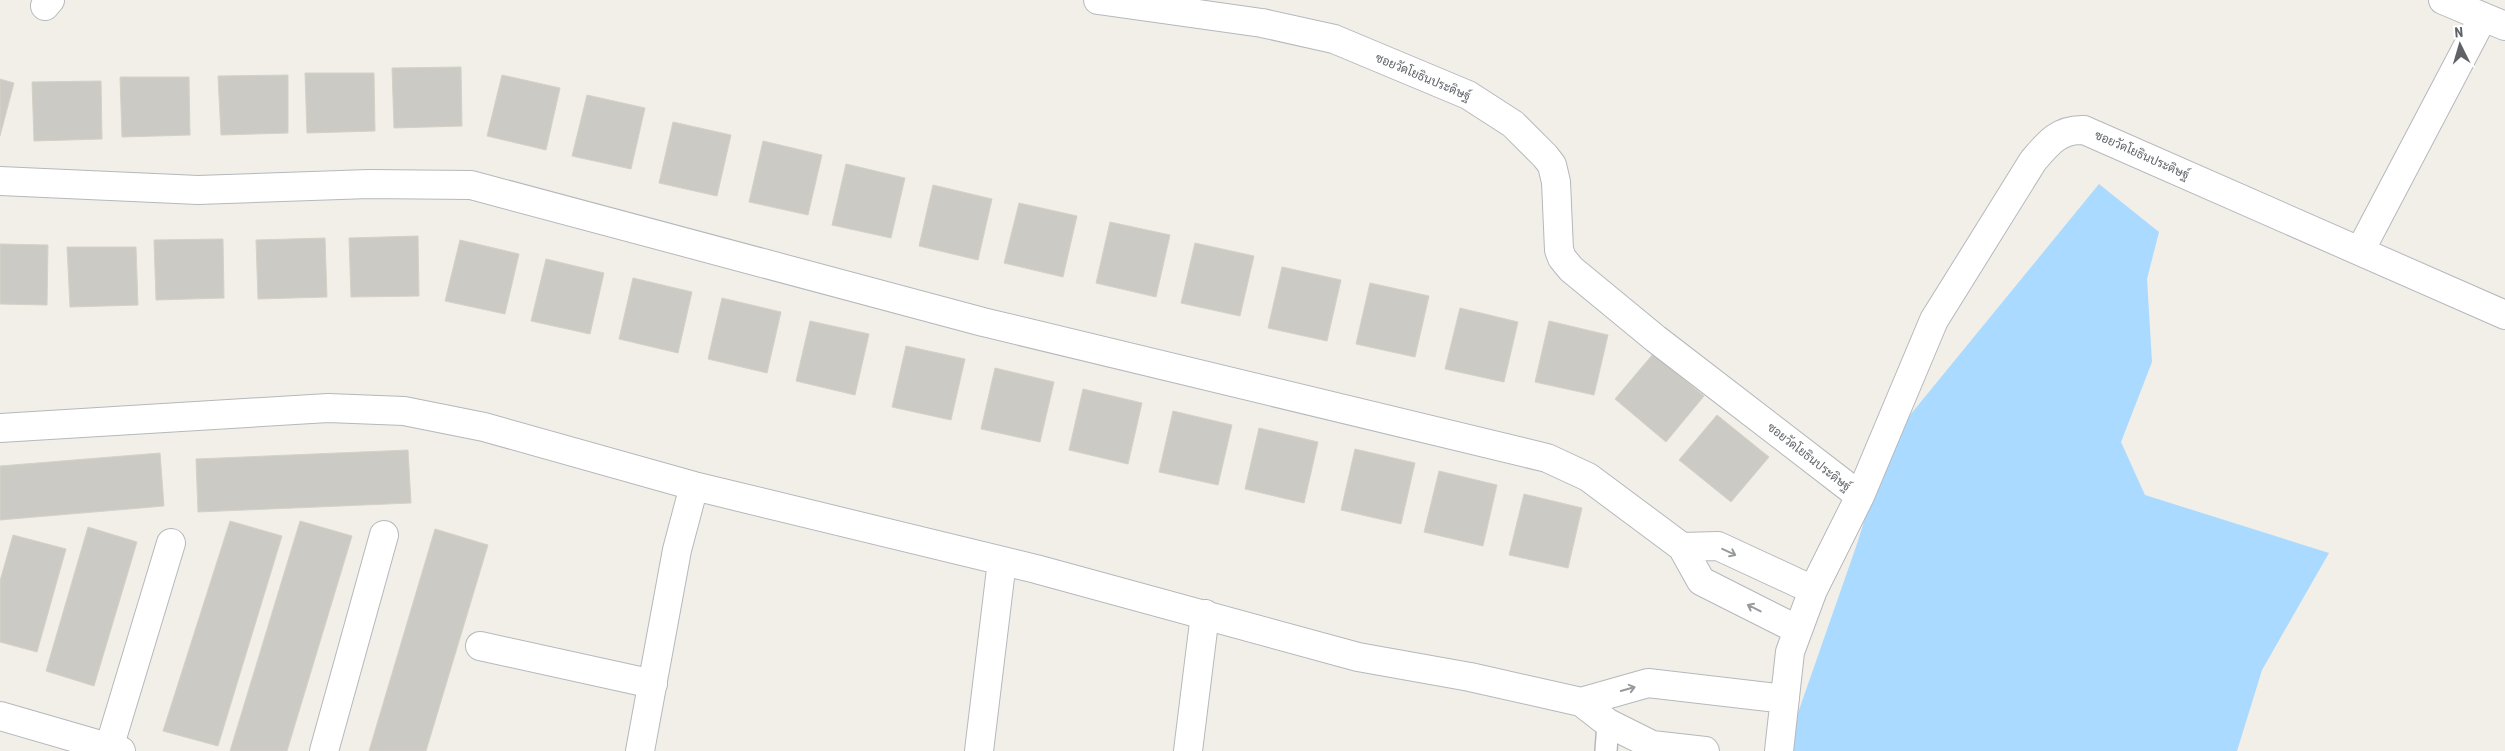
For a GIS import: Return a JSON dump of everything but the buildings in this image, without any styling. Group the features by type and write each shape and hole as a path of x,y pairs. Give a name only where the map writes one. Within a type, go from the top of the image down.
{"street":[{"name":"ซอยวัดโยธินประดิษฐ์","path":"1098,0 1262,23 1334,39 1468,95 1513,124 1552,164 1556,182 1559,250 1562,258 1571,269 1656,338 1860,496 1934,320 2033,161 2047,144 2060,133 2071,129 2084,130 2505,316"},
{"path":"2360,251 2494,22 2443,0"},
{"path":"0,181 198,190 369,184 471,185 983,322 1547,458 1588,477 1682,547 1701,581 1798,630"},
{"path":"0,428 328,408 404,411 484,427 694,486 1002,561 1205,614 1358,657 1470,677 1581,702 1608,723 1652,745 1705,751"},
{"path":"640,751 677,550 694,486"},
{"path":"1779,751 1790,652 1813,590 1860,496"},
{"path":"324,751 384,535"},
{"path":"0,716 115,749 171,543"},
{"path":"1682,547 1718,546 1813,590"},
{"path":"979,751 1002,561"},
{"path":"1188,751 1205,614"},
{"path":"480,646 653,684"},
{"path":"1581,702 1648,683 1786,699"}],"lane":[{"path":"1606,751 1608,723"}],"water":[{"path":"2099,184 2159,232 2147,279 2152,362 2121,442 2145,495 2329,553 2262,670 2237,751 1794,751 1792,730 1858,541 1888,442"}]}
